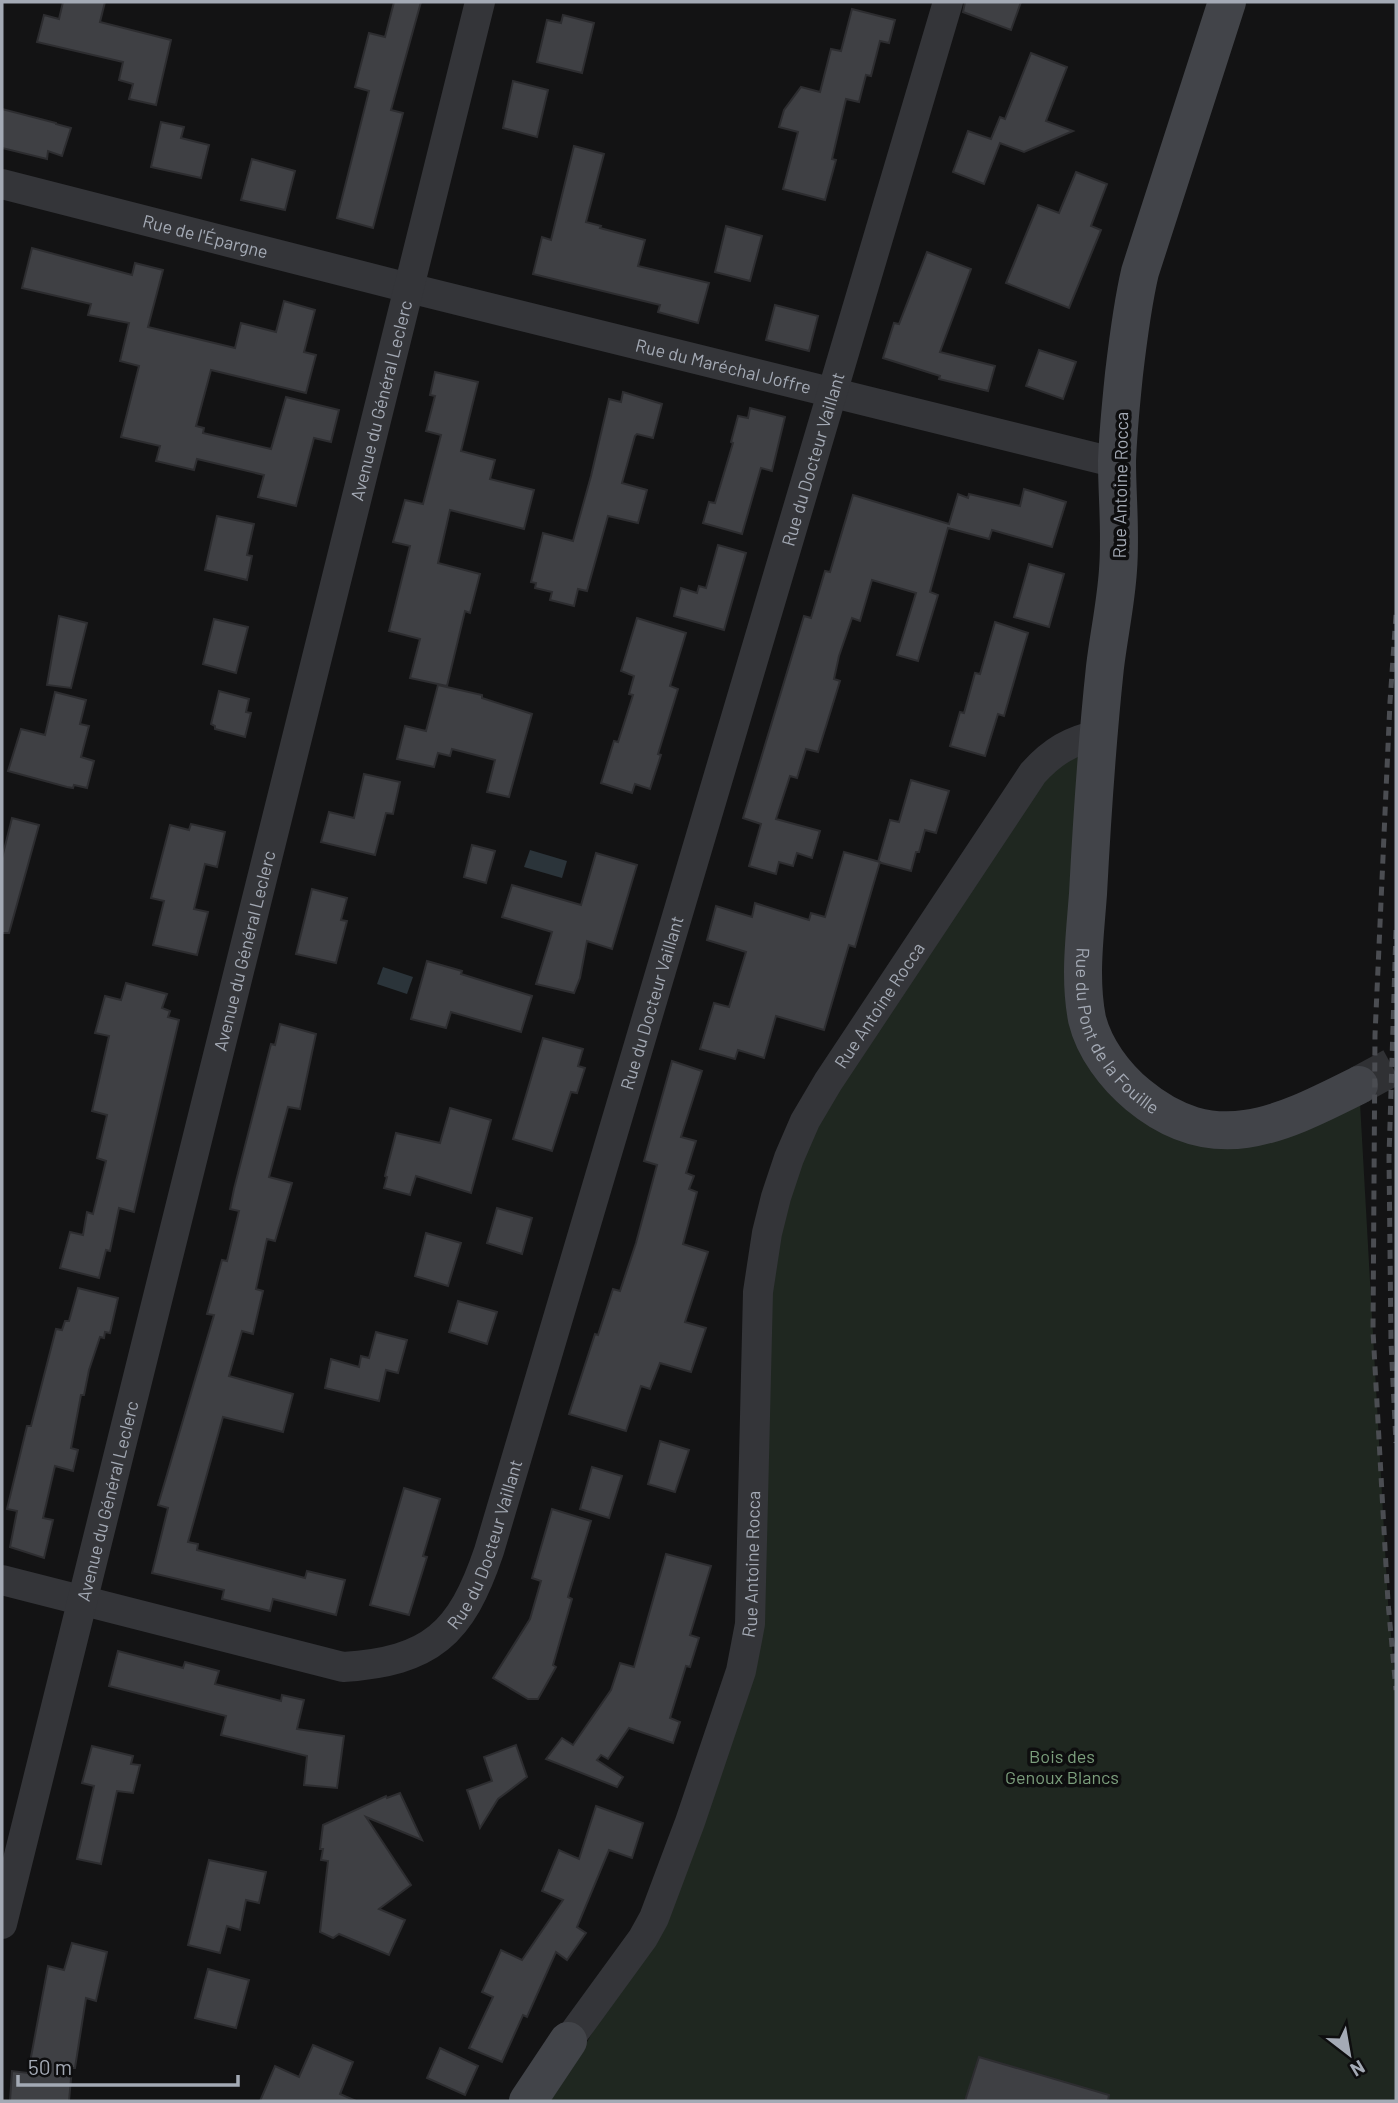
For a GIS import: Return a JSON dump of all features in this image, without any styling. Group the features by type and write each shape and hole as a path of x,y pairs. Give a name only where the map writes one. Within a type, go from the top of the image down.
{"street":[{"name":"Avenue du Général Leclerc","path":"5,1912 480,2"},
{"name":"Rue du Docteur Vaillant","path":"2,1580 343,1667 399,1660 422,1650 452,1625 468,1601 493,1538 948,2"},
{"name":"Rue Antoine Rocca","path":"568,2041 643,1938 654,1918 741,1671 750,1624 758,1292 767,1233 789,1158 805,1121 849,1049 1032,773 1063,746 1081,738 1099,735 1118,569 1117,463 1120,412 1135,293 1227,2"},
{"name":"Rue de l'Épargne","path":"2,184 409,288"},
{"name":"Rue du Maréchal Joffre","path":"409,288 1117,463"},
{"name":"Rue du Pont de la Fouille","path":"1099,735 1083,996 1088,1023 1098,1048 1114,1070 1128,1087 1169,1116 1197,1127 1215,1130 1238,1131 1276,1123 1359,1085"},
{"path":"528,2101 568,2041"}],"green space":[{"name":"Bois des Genoux Blancs","path":"1081,739 1088,1023 1197,1127 1359,1085 1388,1602 1396,1690 1396,2101 548,2101 586,2044 654,1918 741,1671 758,1331 789,1158 1033,773"}],"shaded area":[{"path":"530,850 567,861 562,878 524,867"},
{"path":"383,967 413,977 407,994 377,984"}],"building":[{"path":"63,2 105,2 100,22 171,40 156,105 129,99 133,84 119,80 123,62 37,42 44,15 59,19"},
{"path":"394,2 421,2 391,110 403,113 373,228 337,218 369,91 355,87 369,33 385,37"},
{"path":"965,2 1021,2 1011,30 963,12"},
{"path":"852,9 895,20 889,43 880,41 871,76 866,75 859,102 846,99 832,159 836,160 825,200 783,189 798,132 779,127 784,110 801,87 820,92 831,49 841,51"},
{"path":"563,15 594,23 582,73 537,62 547,20 561,23"},
{"path":"1031,53 1067,67 1046,121 1073,131 1024,152 1000,143 984,184 953,172 968,131 991,139 1000,117 1005,119"},
{"path":"513,81 548,90 537,137 503,128"},
{"path":"2,109 71,128 62,156 48,151 47,159 2,148"},
{"path":"161,122 184,127 181,138 209,145 201,178 151,167"},
{"path":"574,146 604,154 586,222 645,240 638,266 709,283 698,323 658,312 660,305 533,274 542,237 551,240"},
{"path":"252,159 295,171 285,210 241,200"},
{"path":"1076,172 1107,184 1091,226 1101,230 1069,308 1006,283 1038,205 1059,213"},
{"path":"726,226 762,236 750,281 715,272"},
{"path":"32,248 132,275 135,263 163,270 148,327 235,348 241,323 276,332 284,301 315,310 304,352 316,355 306,393 211,370 196,426 204,428 203,433 271,449 286,397 339,410 331,442 314,438 296,506 258,497 264,475 197,459 194,470 156,461 160,446 121,437 139,366 120,361 129,323 88,315 91,304 22,288"},
{"path":"927,252 971,269 940,352 995,366 988,391 939,379 940,376 883,358 894,323 899,324"},
{"path":"775,305 818,316 809,351 766,340"},
{"path":"1039,350 1076,362 1063,399 1026,386"},
{"path":"435,372 478,382 461,451 495,460 490,479 534,490 524,529 450,510 438,563 480,574 470,613 465,611 447,686 410,678 420,639 389,631 410,546 393,542 405,500 423,504 441,435 426,431 435,396 430,395"},
{"path":"623,392 662,404 653,438 637,434 635,436 622,483 647,490 638,523 608,516 587,591 578,589 574,606 550,600 552,592 535,588 536,583 531,582 543,533 573,541 609,399 621,402"},
{"path":"750,408 785,417 772,471 761,468 742,534 703,523 709,502 715,503 738,416 748,418"},
{"path":"1024,489 1066,502 1052,547 992,530 989,539 948,528 930,592 938,595 918,661 897,655 916,593 872,580 860,621 852,618 839,656 834,679 840,681 818,752 806,749 797,778 790,776 776,819 820,831 812,858 797,853 793,866 779,862 776,874 749,866 761,824 743,818 804,616 811,618 825,571 830,572 853,495 949,524 958,494 1020,506"},
{"path":"217,516 254,524 247,555 252,556 247,580 205,570"},
{"path":"718,545 746,553 724,630 674,616 681,588 697,593 699,586 706,588"},
{"path":"1029,564 1064,574 1049,627 1014,617"},
{"path":"59,616 87,623 71,688 47,685"},
{"path":"637,618 686,633 670,686 678,689 650,789 635,784 632,793 601,783 614,741 618,742 633,695 629,694 634,676 621,671"},
{"path":"214,619 248,627 236,673 203,664"},
{"path":"995,622 1028,633 1004,716 998,714 985,756 950,746 960,712 964,713 975,673 980,674"},
{"path":"438,685 482,695 482,698 532,714 509,797 487,792 495,760 452,749 450,756 438,753 434,767 397,759 405,726 426,731"},
{"path":"219,691 249,699 246,712 251,713 245,737 215,729 211,724"},
{"path":"55,692 86,700 80,724 89,726 81,757 94,761 87,788 74,785 73,788 67,787 8,771 21,729 45,735"},
{"path":"364,774 400,782 393,814 386,813 375,855 321,842 329,812 354,818"},
{"path":"911,780 949,791 936,833 925,830 911,871 878,862 890,820 899,822"},
{"path":"12,818 39,825 9,933 2,933 2,858"},
{"path":"191,824 225,832 217,867 205,864 194,909 208,912 197,955 153,945 164,901 151,898 170,825 189,830"},
{"path":"472,845 495,851 486,883 464,877"},
{"path":"844,852 880,862 855,947 849,945 824,1030 776,1016 764,1058 738,1050 735,1059 700,1049 714,1003 729,1007 746,952 707,940 716,906 752,917 755,903 809,920 811,913 825,917"},
{"path":"596,853 637,865 612,949 587,941 580,978 574,993 536,984 552,932 502,917 512,885 581,905"},
{"path":"312,889 347,898 341,920 347,921 336,963 296,954"},
{"path":"427,961 532,996 521,1032 451,1012 446,1028 411,1019"},
{"path":"126,983 167,994 162,1008 170,1011 168,1017 179,1020 134,1212 119,1208 110,1251 106,1250 99,1278 60,1268 70,1232 83,1235 87,1212 93,1214 106,1161 97,1158 107,1115 92,1111 109,1036 95,1033 105,996 121,1000"},
{"path":"280,1024 316,1034 300,1109 288,1107 269,1177 292,1183 275,1241 267,1239 256,1289 263,1291 253,1334 242,1331 229,1376 293,1394 283,1432 223,1417 188,1542 198,1544 197,1550 305,1578 307,1571 345,1580 336,1615 273,1599 270,1611 222,1599 224,1590 152,1573 168,1508 158,1505 214,1315 207,1314 222,1260 227,1261 239,1211 230,1209 234,1189 271,1044 275,1045"},
{"path":"543,1038 583,1049 578,1066 585,1068 577,1093 571,1092 552,1151 513,1139"},
{"path":"672,1061 702,1071 681,1137 696,1141 686,1173 694,1176 689,1189 697,1192 683,1244 708,1252 685,1322 706,1328 691,1372 660,1363 650,1389 641,1386 626,1431 569,1414 595,1334 598,1335 613,1289 620,1291 636,1243 657,1165 644,1161"},
{"path":"450,1108 491,1120 471,1193 416,1176 410,1195 384,1188 396,1133 440,1143"},
{"path":"497,1208 532,1218 522,1254 487,1243"},
{"path":"426,1233 461,1243 448,1286 415,1276"},
{"path":"78,1288 118,1298 110,1333 105,1332 104,1338 100,1337 84,1395 81,1395 71,1448 78,1450 73,1471 55,1466 43,1518 53,1520 44,1558 10,1547 17,1511 7,1509 27,1426 31,1426 56,1329 62,1330 65,1321 69,1321"},
{"path":"458,1301 497,1312 487,1344 449,1332"},
{"path":"376,1332 407,1340 398,1373 386,1370 379,1401 325,1388 331,1359 359,1367 361,1356 369,1358"},
{"path":"660,1441 689,1450 675,1492 648,1484"},
{"path":"592,1467 622,1476 609,1518 580,1509"},
{"path":"404,1488 440,1499 423,1556 427,1557 409,1615 370,1605"},
{"path":"552,1509 591,1521 568,1597 572,1599 553,1665 556,1667 538,1699 528,1699 493,1678 530,1619 541,1581 532,1578"},
{"path":"666,1554 711,1566 690,1635 699,1638 690,1667 686,1666 670,1718 680,1722 673,1743 629,1728 608,1759 601,1755 597,1760 623,1777 617,1787 546,1759 562,1738 573,1745 611,1690 620,1663 634,1667"},
{"path":"118,1651 183,1668 185,1662 219,1671 215,1684 281,1701 282,1695 304,1700 297,1729 344,1736 337,1788 304,1785 307,1756 221,1735 226,1716 109,1686"},
{"path":"516,1745 527,1777 498,1799 480,1828 467,1790 492,1781 484,1757"},
{"path":"92,1746 133,1756 131,1764 140,1765 133,1793 117,1791 101,1864 77,1859 94,1786 82,1783"},
{"path":"400,1793 422,1840 366,1817 411,1885 379,1909 405,1920 389,1955 339,1934 333,1938 320,1932 328,1861 321,1860 323,1849 320,1849 323,1825 386,1796 387,1798"},
{"path":"596,1806 643,1823 632,1858 609,1850 577,1927 586,1933 567,1960 556,1952 527,2017 523,2015 502,2062 469,2048 493,1997 482,1992 501,1950 522,1960 563,1900 542,1891 559,1850 579,1859"},
{"path":"209,1860 266,1872 259,1903 246,1900 240,1930 227,1926 220,1953 188,1945"},
{"path":"72,1943 107,1952 96,2001 86,1998 75,2068 72,2068 69,2101 10,2101 12,2071 28,2073 48,1966 64,1970"},
{"path":"208,1969 249,1980 236,2028 195,2018"},
{"path":"313,2045 353,2062 340,2094 356,2101 260,2101 275,2066 299,2077"},
{"path":"440,2048 478,2066 465,2095 427,2078"},
{"path":"979,2057 1109,2095 1108,2101 965,2101"}],"tunnel":[{"path":"1359,1085 1396,1065"}],"railway":[{"path":"1396,615 1375,1035 1373,1331 1388,1602 1396,1690"},
{"path":"1396,930 1389,1157 1391,1342 1396,1443"}]}
